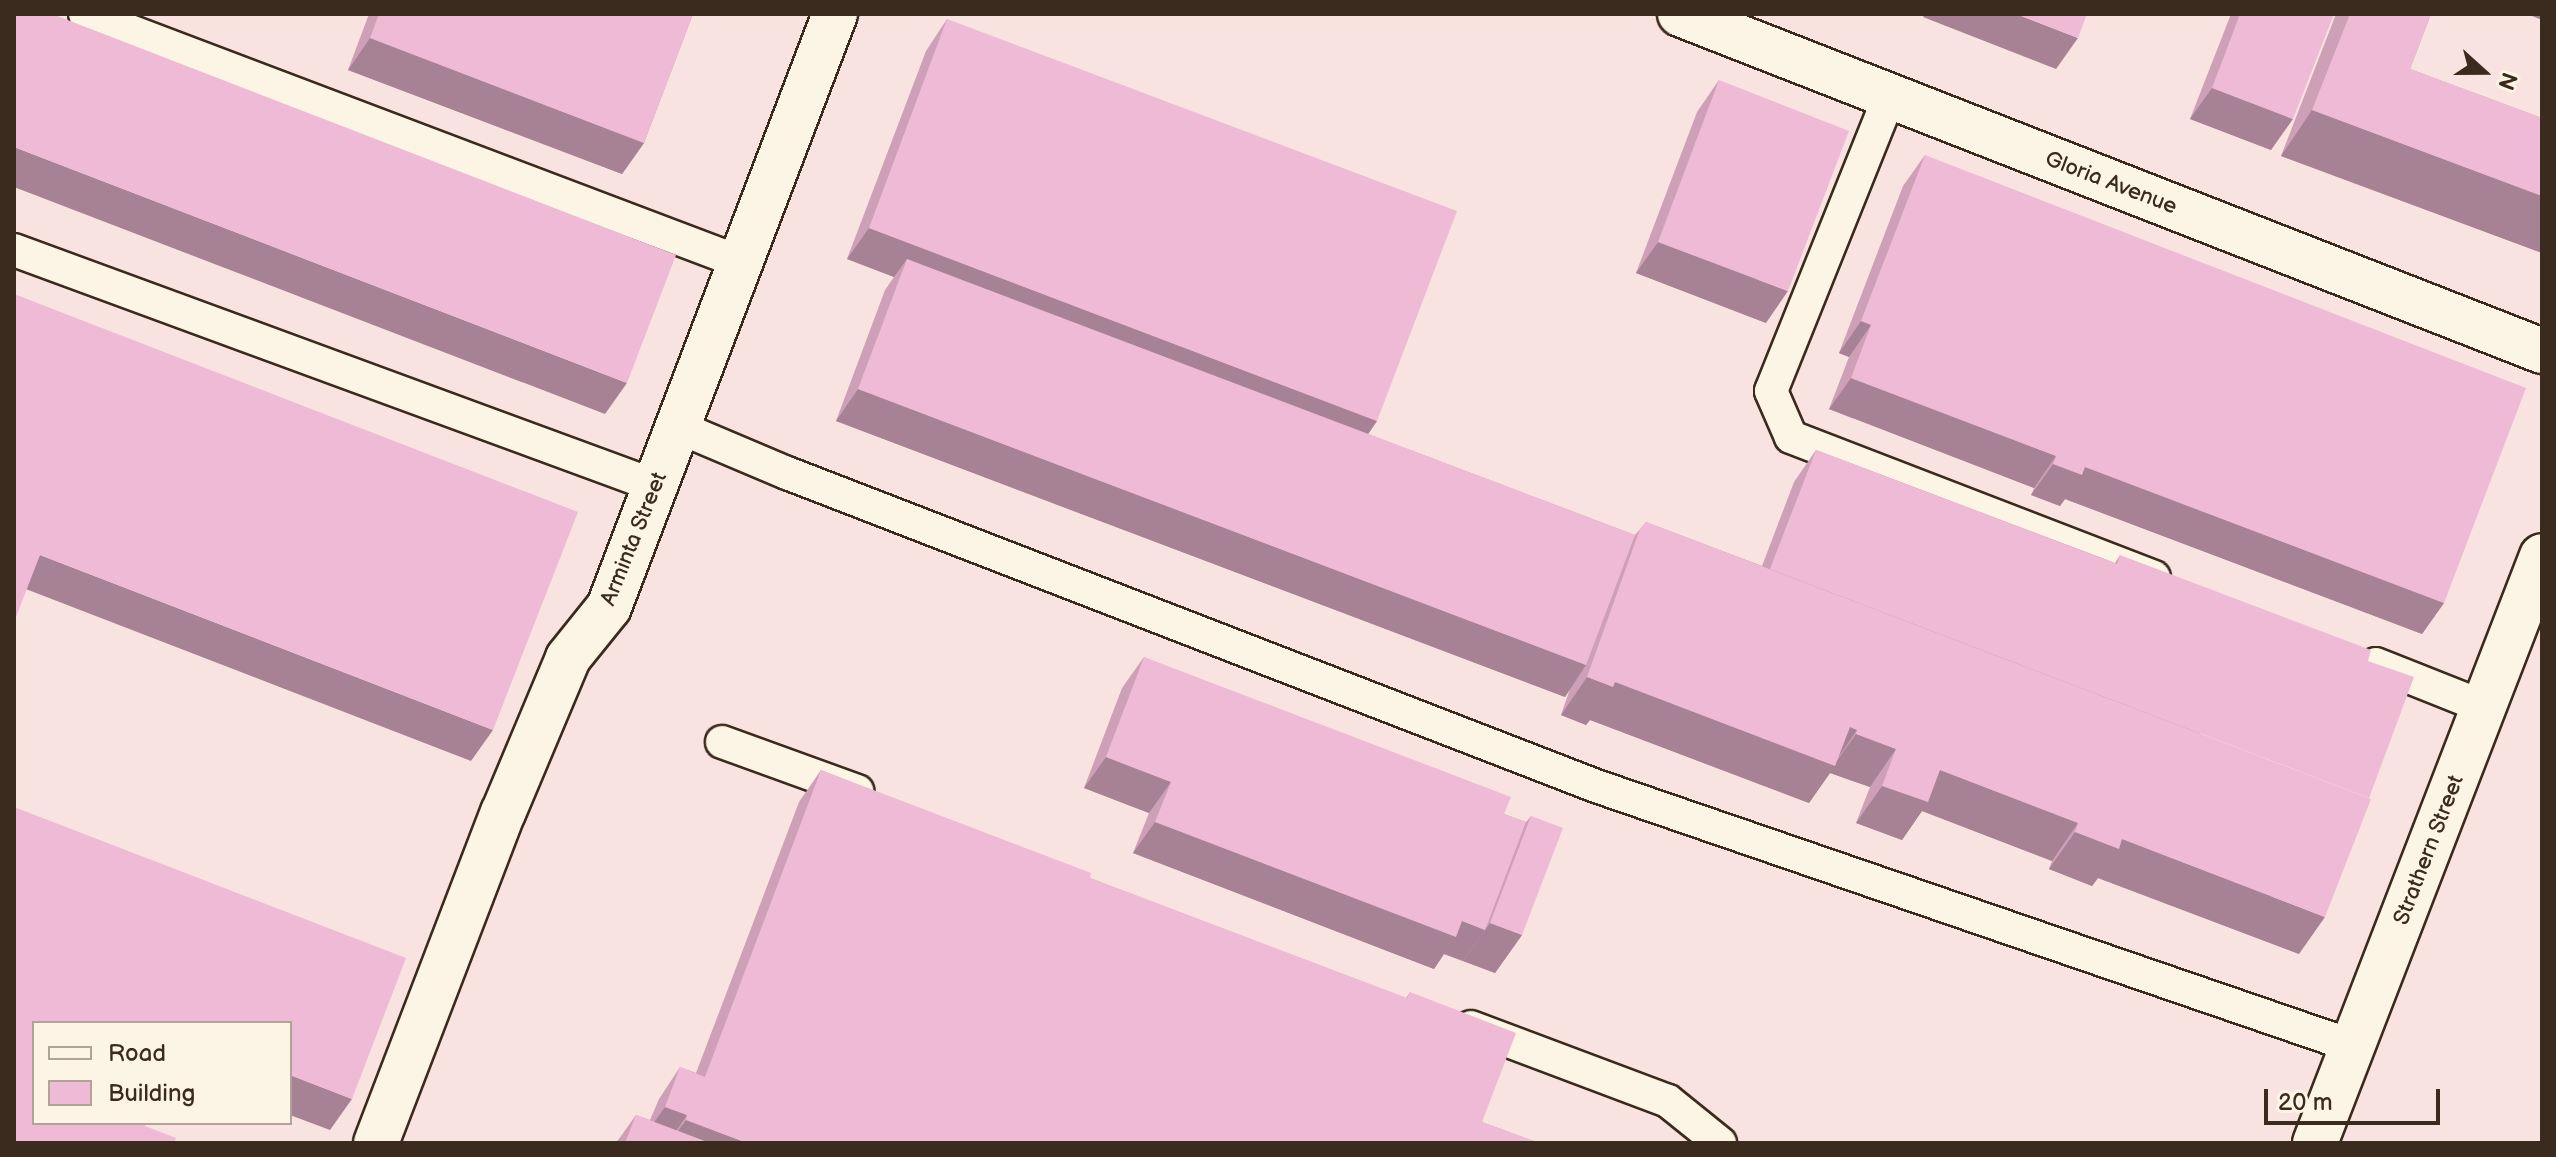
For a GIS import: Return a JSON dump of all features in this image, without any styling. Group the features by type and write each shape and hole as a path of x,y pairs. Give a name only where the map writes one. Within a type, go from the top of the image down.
{"street":[{"name":"Arminta Street","path":"376,1143 503,813 568,658 609,607 835,14"},
{"name":"Gloria Avenue","path":"1680,14 1760,28 1890,95 2542,351"},
{"name":"Strathern Street","path":"2315,1143 2542,556"}],"lane":[{"path":"85,14 740,262"},
{"path":"1890,95 1771,391 1791,437 2180,587"},
{"path":"14,250 656,486"},
{"path":"678,427 787,473 1596,786 2353,1046"},
{"path":"2351,654 2484,707"},
{"path":"722,742 879,799"},
{"path":"1437,1015 1668,1101 1720,1143"}],"building":[{"path":"14,14 52,14 676,255 627,383 14,147"},
{"path":"379,14 693,14 644,143 370,38"},
{"path":"2016,14 2087,14 2078,38"},
{"path":"2240,14 2334,14 2293,119 2212,88"},
{"path":"2350,14 2431,14 2410,69 2542,118 2542,196 2312,110"},
{"path":"947,19 1457,211 1377,421 869,228"},
{"path":"1719,80 1849,131 1788,291 1658,242"},
{"path":"1925,155 2526,388 2444,603 2085,467 2082,475 2053,464 2056,456 1851,378 1871,325 1861,321"},
{"path":"907,259 1635,535 1586,665 858,389"},
{"path":"14,294 578,512 493,730 40,555 14,622"},
{"path":"1816,450 2117,564 2120,555 2371,650 2368,661 2414,677 2369,798 1770,569"},
{"path":"1646,522 2371,799 2325,917 2122,839 2119,849 2075,832 2078,823 1940,770 1928,802 1882,786 1896,749 1856,734 1857,730 1850,727 1835,766 1615,682 1613,687 1587,677 1640,529"},
{"path":"1144,657 1511,797 1504,814 1526,822 1485,930 1462,921 1456,937 1155,822 1171,782 1106,757"},
{"path":"821,770 1091,873 1090,878 1407,998 1410,992 1516,1033 1482,1122 1539,1143 747,1143 686,1120 687,1115 665,1107 680,1067 705,1077"},
{"path":"14,807 406,958 352,1099 292,1076 292,1021 32,1021 32,1125 145,1125 176,1138 174,1143 14,1143"},
{"path":"1531,816 1563,828 1522,935 1490,923"},
{"path":"636,1115 710,1143 625,1143"}]}
